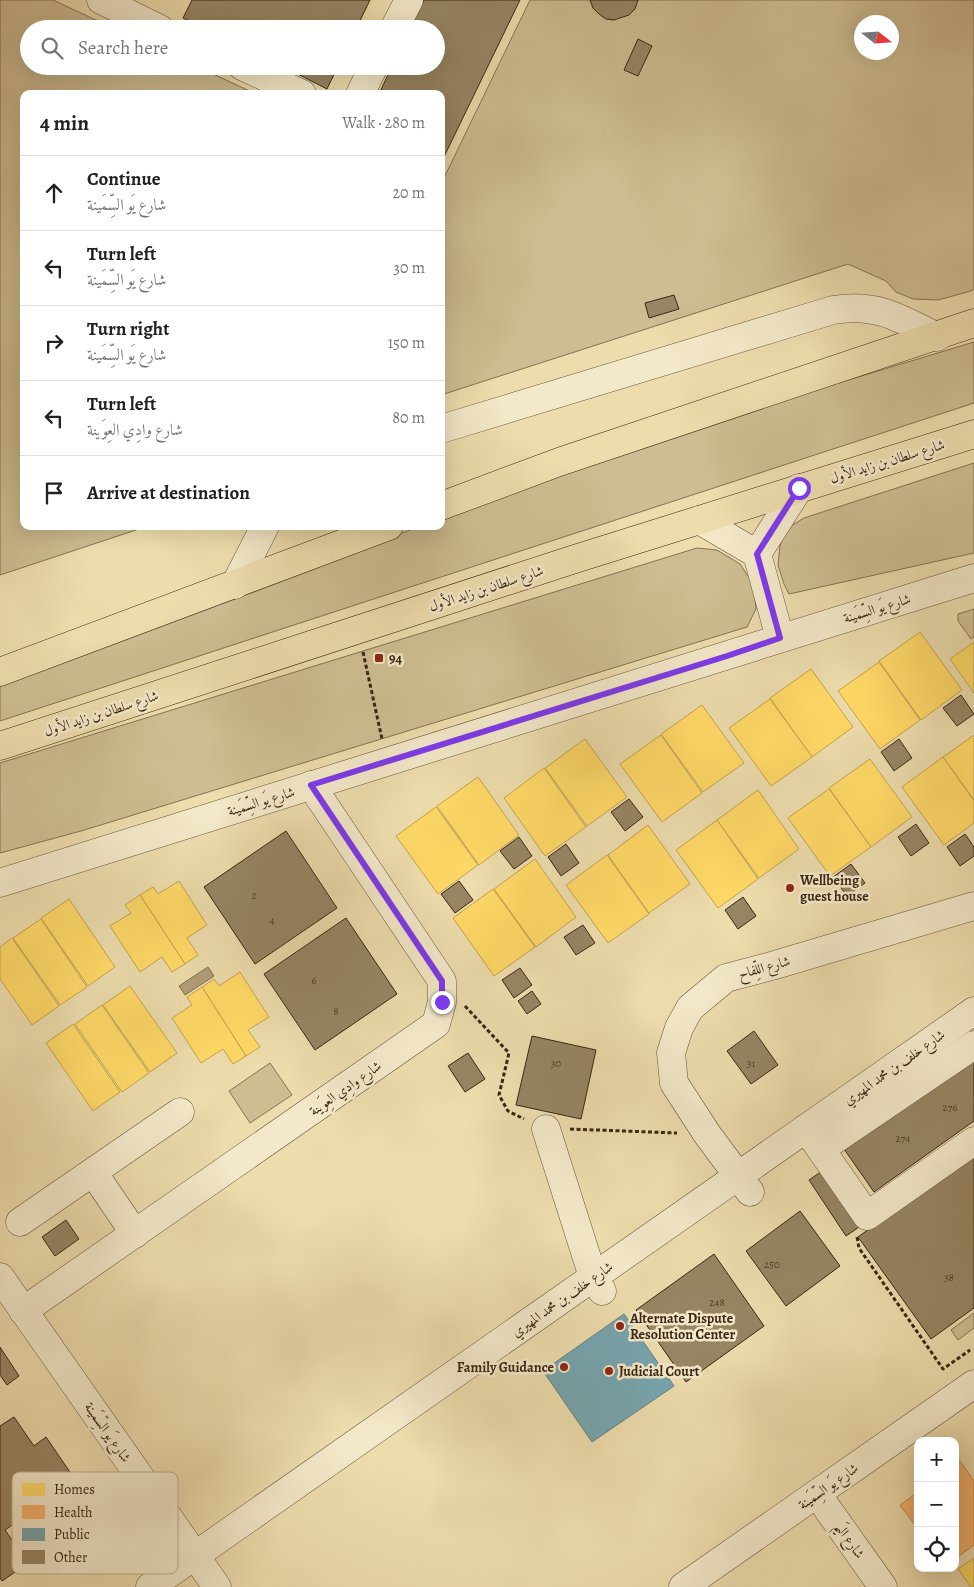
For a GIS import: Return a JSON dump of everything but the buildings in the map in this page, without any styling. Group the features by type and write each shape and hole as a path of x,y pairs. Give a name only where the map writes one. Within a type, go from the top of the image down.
{"main road":[{"path":"445,505 559,462 937,337 974,323"},
{"name":"شارع سلطان بن زايد الأول","path":"0,746 699,520 974,434"},
{"path":"0,672 378,530"}],"street":[{"path":"398,20 408,0"},
{"path":"116,4 144,20"},
{"path":"261,75 293,90"},
{"path":"362,90 370,75"},
{"path":"445,428 833,310 849,307 879,310 894,315 937,337"},
{"path":"757,554 799,488"},
{"path":"699,520 757,554 780,638"},
{"path":"235,584 263,530"},
{"name":"شارع يَو السِّمَينة","path":"0,883 974,578"},
{"path":"311,785 442,981"},
{"name":"شارع اللِّفاح","path":"744,1184 707,1134 674,1083 671,1054 679,1028 690,1008 726,978 974,906"},
{"name":"شارع وادِي العِوَينة","path":"23,1311 436,1024 442,1002 442,981"},
{"name":"شارع خلف بن محمد المهيري","path":"178,1568 814,1138 974,1011"},
{"path":"974,1045 814,1138 867,1216 974,1141"},
{"path":"20,1222 180,1112"},
{"path":"546,1129 598,1285"},
{"path":"93,1172 135,1234"},
{"name":"شارع يَو السِّمَينة","path":"0,1277 136,1472"},
{"name":"شارع يَو السِّمَينة","path":"683,1587 974,1384"},
{"name":"شارع اليَم","path":"817,1494 883,1587"},
{"name":"شارع يَو السِّمَينة","path":"178,1532 217,1587"},
{"name":"شارع خلف بن محمد المهيري","path":"150,1587 169,1574"}],"path":[{"path":"358,630 387,762"},
{"path":"442,981 509,1053 500,1095 508,1112 546,1129 707,1134"},
{"path":"867,1216 864,1228 857,1237 859,1248 943,1369 970,1350"}],"shaded area":[{"path":"0,0 53,0 96,20 20,20 20,75 215,75 247,90 20,90 20,530 136,530 0,575"},
{"path":"530,0 974,0 974,289 938,300 913,299 896,292 886,281 848,264 445,394 445,176"},
{"path":"974,342 974,403 0,721 0,685 270,581 410,530 445,530 445,518 596,463 825,387"},
{"path":"974,463 974,553 789,594 778,565 780,546 786,529 804,518"},
{"path":"697,548 717,550 740,564 754,585 756,609 747,627 81,831 0,853 0,763"},
{"path":"974,609 974,637 971,639 958,621 958,614"},
{"path":"208,967 214,976 185,995 179,986"},
{"path":"270,1063 292,1095 250,1123 229,1091"},
{"path":"974,1313 974,1328 958,1340 951,1330"}],"place":[{"name":"94","path":"379,658"},
{"name":"Wellbeing guest house","path":"790,888"},
{"name":"Alternate Dispute Resolution Center","path":"620,1326"},
{"name":"Family Guidance","path":"564,1367"},
{"name":"Judicial Court","path":"609,1371"}],"route":[{"path":"442,1002 442,981 311,785 780,638 757,554 799,488"}]}
